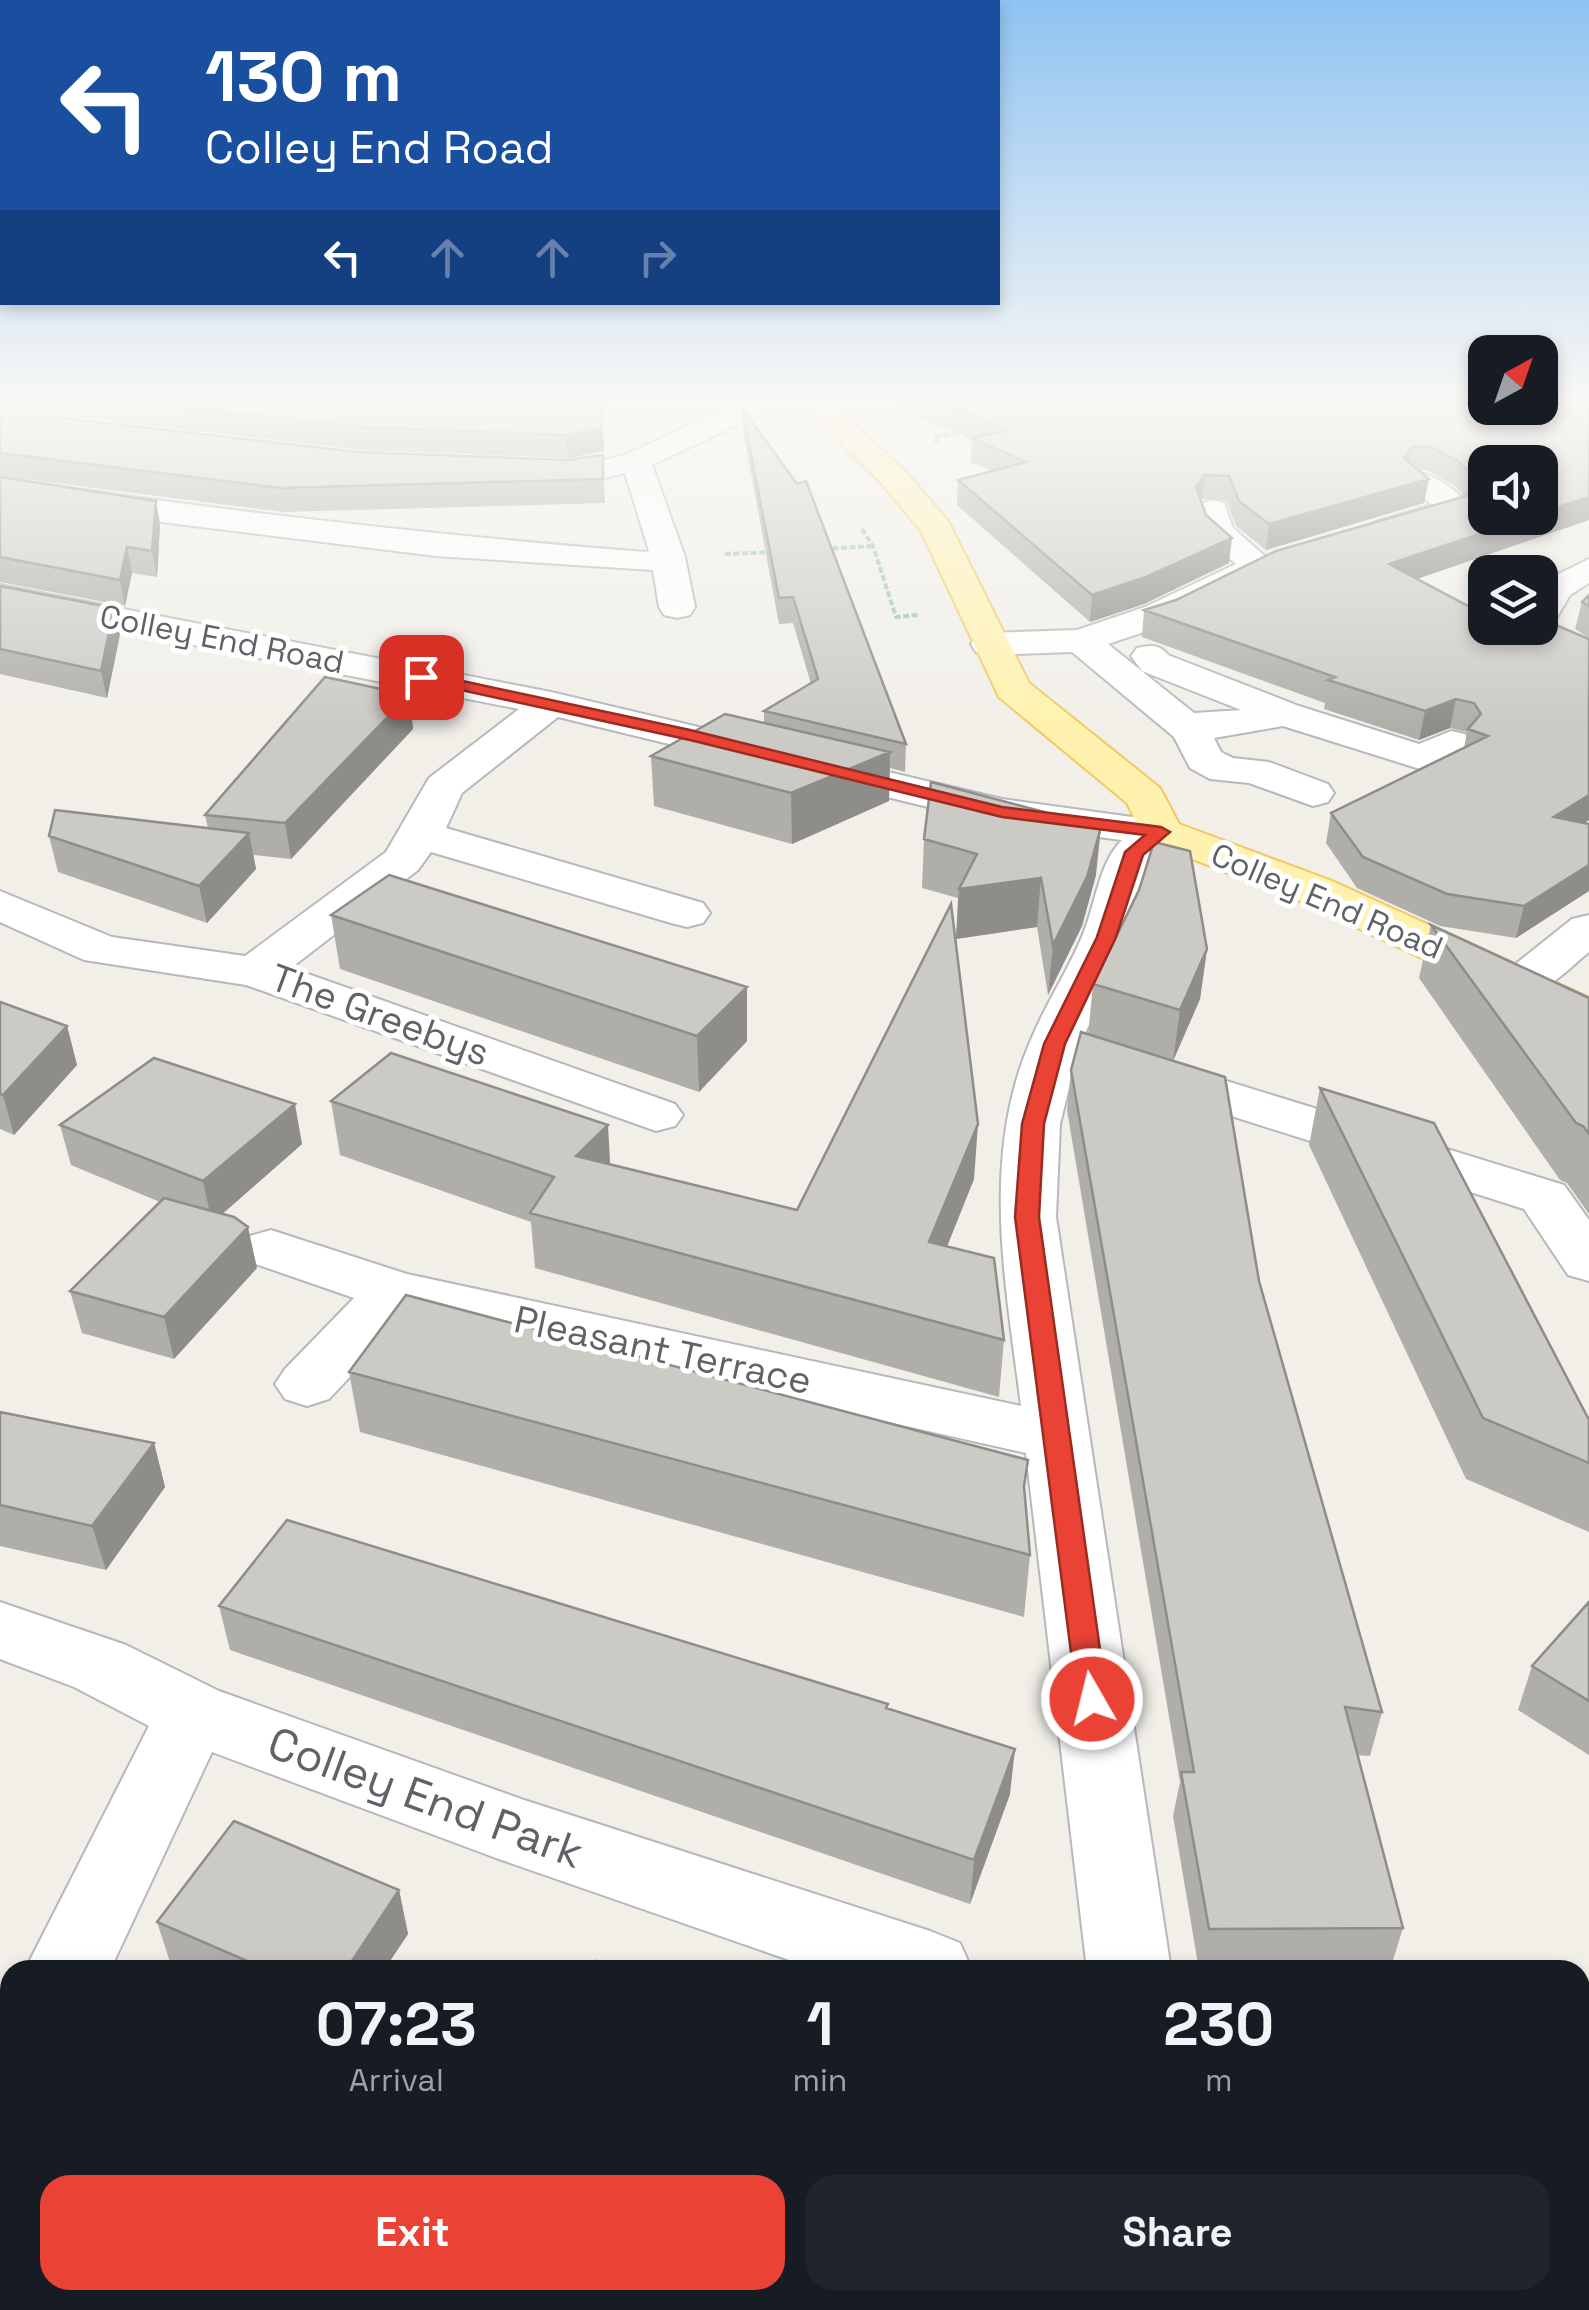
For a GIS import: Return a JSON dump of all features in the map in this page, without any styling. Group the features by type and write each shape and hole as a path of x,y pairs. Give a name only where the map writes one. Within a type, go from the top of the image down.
{"main road":[{"path":"923,512 954,560 1013,688 1145,798 1161,832"},
{"name":"Colley End Road","path":"1161,832 1316,891 1589,1017"}],"street":[{"path":"161,512 436,546 606,562 645,562 668,557"},
{"path":"653,512 668,557 677,607"},
{"path":"1212,512 1218,532 1259,566"},
{"path":"1349,540 1444,512"},
{"path":"982,627 1081,642 1158,615 1259,566 1295,556"},
{"path":"1558,587 1589,569"},
{"name":"Colley End Road","path":"0,596 550,704 1002,812 1161,832"},
{"path":"1081,642 1191,731 1204,759 1225,770 1254,770 1313,793"},
{"path":"1150,656 1154,663 1285,714 1423,758 1451,742"},
{"name":"The Greebys","path":"254,972 402,861 422,835 444,788 550,704"},
{"path":"1184,725 1222,726 1285,714"},
{"path":"1127,1960 1027,1217 1033,1124 1054,1044 1106,937 1134,852 1161,832"},
{"path":"422,835 687,913"},
{"path":"0,905 101,950 254,972"},
{"path":"1520,984 1589,929"},
{"name":"The Greebys","path":"254,972 656,1115"},
{"path":"1054,1044 1544,1197 1589,1262"},
{"name":"Pleasant Terrace","path":"271,1249 396,1291 1056,1437"},
{"path":"307,1384 396,1291"},
{"name":"Colley End Park","path":"0,1630 100,1666 193,1713 524,1834 900,1960"},
{"path":"72,1960 193,1713"}],"path":[{"path":"857,519 873,546 896,617 982,627"},
{"path":"817,549 873,546"},
{"path":"668,557 780,551"}],"building":[{"path":"0,512 155,512 152,551 127,547 120,580 0,557"},
{"path":"762,512 818,512 906,744 764,711 818,679 793,597 779,598"},
{"path":"995,512 1205,512 1232,538 1146,577 1092,595"},
{"path":"1253,512 1312,512 1269,524"},
{"path":"1411,512 1468,512 1468,535 1476,535 1389,564 1468,606 1468,645 1558,645 1558,626 1589,639 1589,795 1554,817 1589,824 1589,865 1524,906 1447,894 1363,857 1331,813 1488,736 1468,729 1481,714 1474,703 1456,699 1425,711 1328,680 1335,677 1144,610 1176,600 1276,551"},
{"path":"0,586 114,608 101,671 0,649"},
{"path":"325,677 409,695 285,823 205,815"},
{"path":"725,714 890,752 791,793 651,756"},
{"path":"931,782 1101,827 1087,877 1053,945 1041,878 959,889 977,854 924,839"},
{"path":"55,810 249,833 199,886 49,836"},
{"path":"1154,842 1190,851 1207,949 1180,1010 1093,984 1139,890"},
{"path":"389,875 747,987 697,1036 331,915"},
{"path":"951,904 978,1124 929,1242 994,1258 1004,1340 530,1213 554,1177 331,1101 391,1053 608,1125 576,1156 797,1210"},
{"path":"1431,925 1589,998 1589,1134 1576,1123"},
{"path":"0,1002 67,1026 3,1095 0,1094"},
{"path":"1081,1032 1225,1077 1259,1281 1382,1712 1345,1707 1403,1928 1209,1929 1181,1772 1194,1772 1071,1070"},
{"path":"154,1058 295,1104 203,1181 60,1125"},
{"path":"1320,1088 1434,1123 1589,1420 1589,1463 1483,1418"},
{"path":"164,1198 234,1217 248,1227 164,1317 70,1291"},
{"path":"406,1295 1028,1460 1024,1486 1030,1555 349,1372"},
{"path":"0,1412 154,1443 92,1526 0,1505"},
{"path":"287,1520 888,1704 886,1708 1015,1749 974,1860 219,1606"},
{"path":"1589,1602 1589,1701 1532,1666"},
{"path":"234,1821 399,1890 353,1960 245,1960 157,1922"}],"route":[{"path":"421,677 690,735 1002,812 1161,832 1134,852 1106,937 1054,1044 1033,1124 1027,1217 1092,1699"}]}
